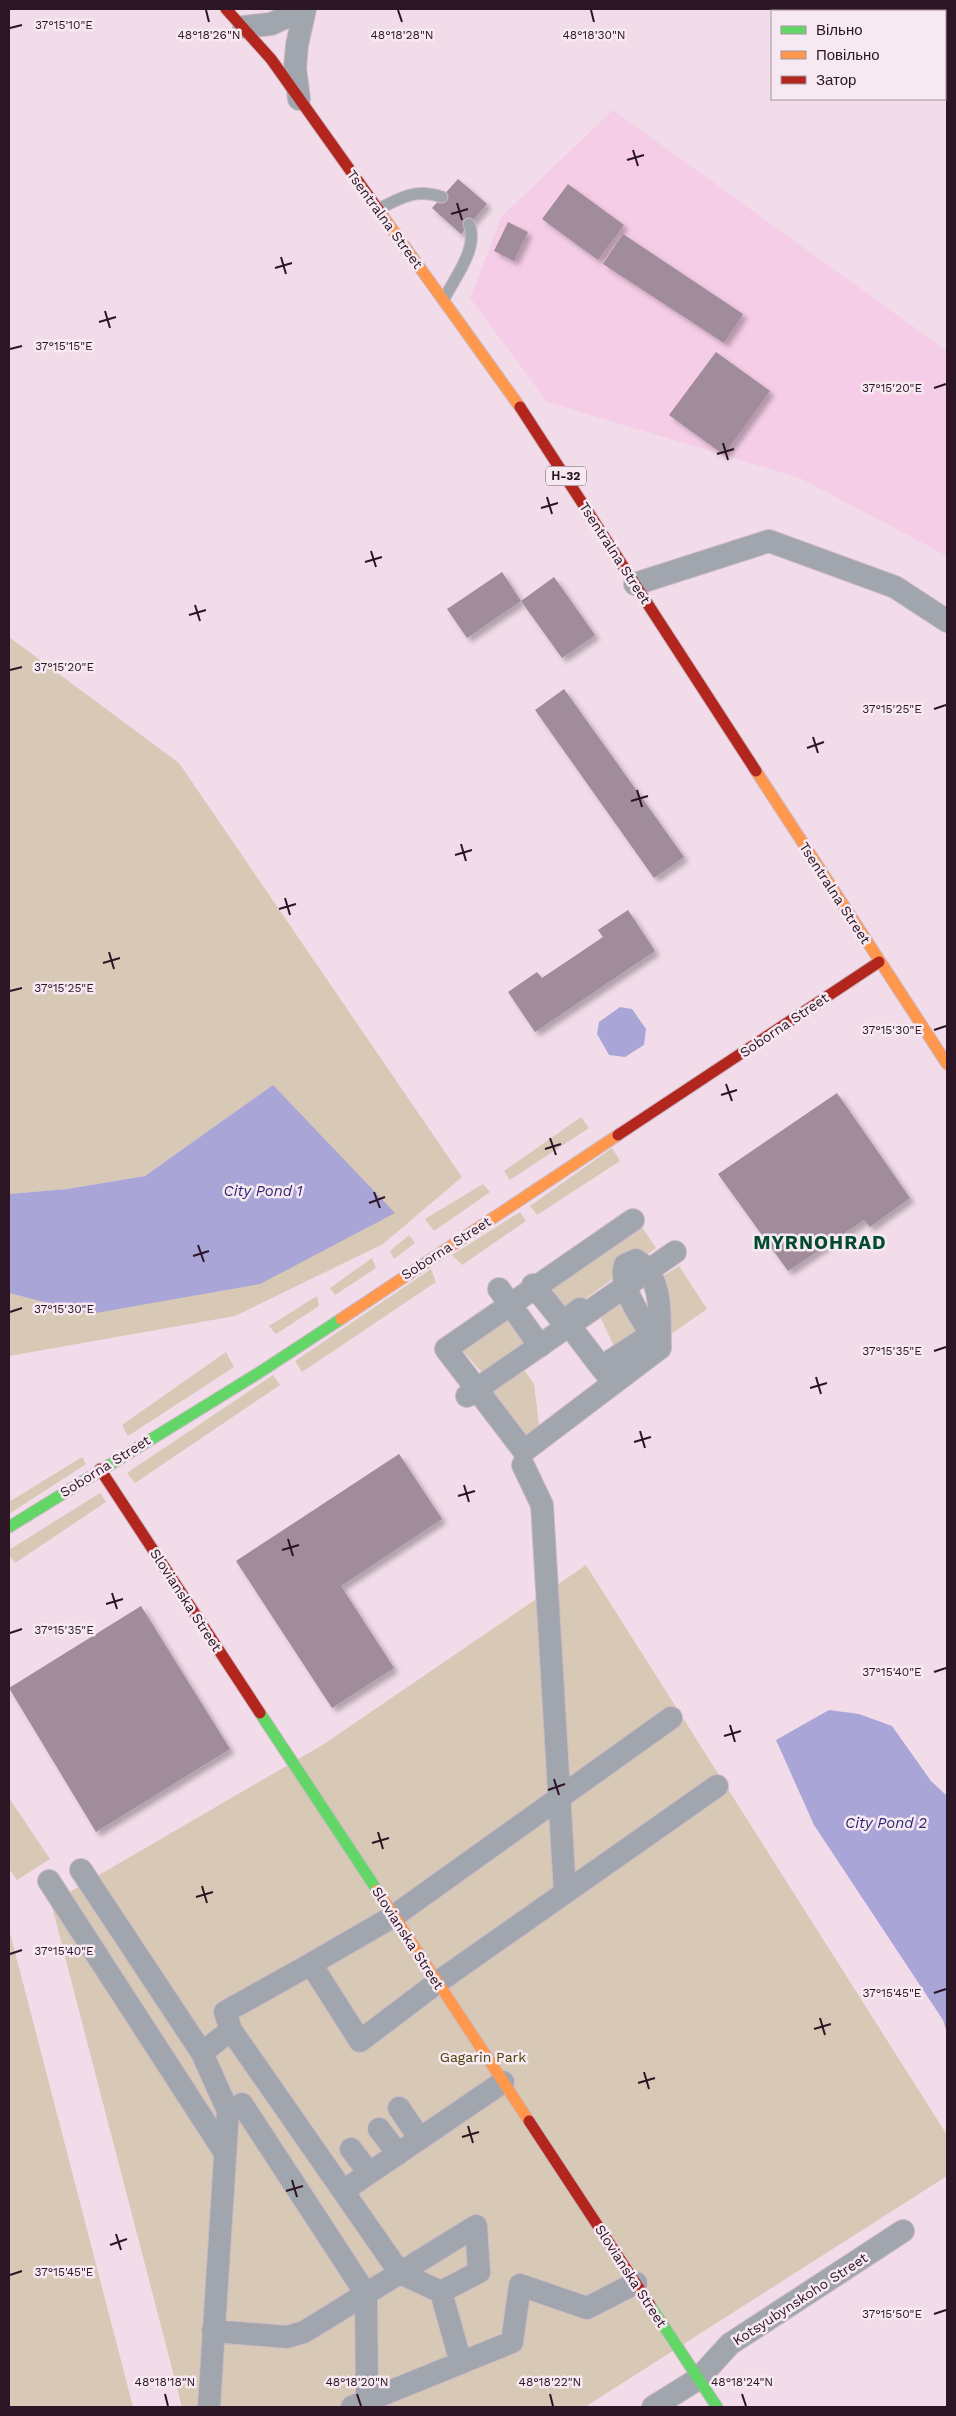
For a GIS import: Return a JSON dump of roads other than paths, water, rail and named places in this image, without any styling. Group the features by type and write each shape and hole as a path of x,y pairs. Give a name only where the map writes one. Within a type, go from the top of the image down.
{"street":[{"name":"Tsentralna Street","path":"226,9 271,59 532,424 879,962 947,1064"},
{"path":"244,27 271,24 304,9"},
{"path":"299,100 295,68 304,9"},
{"path":"636,584 769,541 895,587 947,621"},
{"name":"Soborna Street","path":"9,1527 100,1469 257,1374 879,962"},
{"path":"625,1287 622,1274 626,1265 636,1260 644,1265 658,1292 656,1341 607,1375 524,1451 446,1349 633,1220"},
{"path":"467,1396 675,1252"},
{"path":"533,1285 563,1322 591,1301 601,1304"},
{"path":"499,1289 540,1346"},
{"path":"569,1326 607,1375"},
{"path":"523,1466 542,1505 565,1893"},
{"name":"Slovianska Street","path":"100,1469 717,2407"},
{"path":"461,2362 441,2292 400,2273 231,2030 225,2012 394,1916 671,1718"},
{"path":"311,1964 360,2040 438,1982 717,1786"},
{"path":"81,1870 202,2053 235,2108 366,2294 360,2404 512,2342 520,2285 587,2308 636,2284"},
{"path":"49,1881 226,2153"},
{"path":"109,1974 137,1955"},
{"path":"145,2029 173,2009"},
{"path":"202,2053 231,2030"},
{"path":"343,2191 504,2082"},
{"path":"235,2108 273,2090"},
{"path":"209,2407 226,2153 235,2108"},
{"path":"399,2108 420,2139"},
{"path":"379,2129 398,2154"},
{"path":"351,2149 369,2173"},
{"path":"214,2331 286,2337 304,2332 476,2226 480,2272 441,2292"},
{"name":"Kotsyubynskoho Street","path":"653,2407 698,2379 730,2344 903,2231"}],"lane":[{"path":"378,209 416,192 442,197"},
{"path":"443,300 471,246 473,232 469,224"}],"water":[{"path":"620,1007 632,1009 646,1029 644,1045 625,1057 609,1055 597,1034 599,1022"},
{"name":"City Pond 1","path":"273,1085 395,1213 260,1284 90,1314 9,1293 9,1194 67,1189 145,1176"},
{"name":"City Pond 2","path":"829,1710 859,1714 892,1726 931,1781 947,1796 947,2033 943,2020 814,1825 776,1740"}],"district":[{"name":"MYRNOHRAD","path":"820,1242"}],"park label":[{"name":"Gagarin Park","path":"483,2057"}]}
